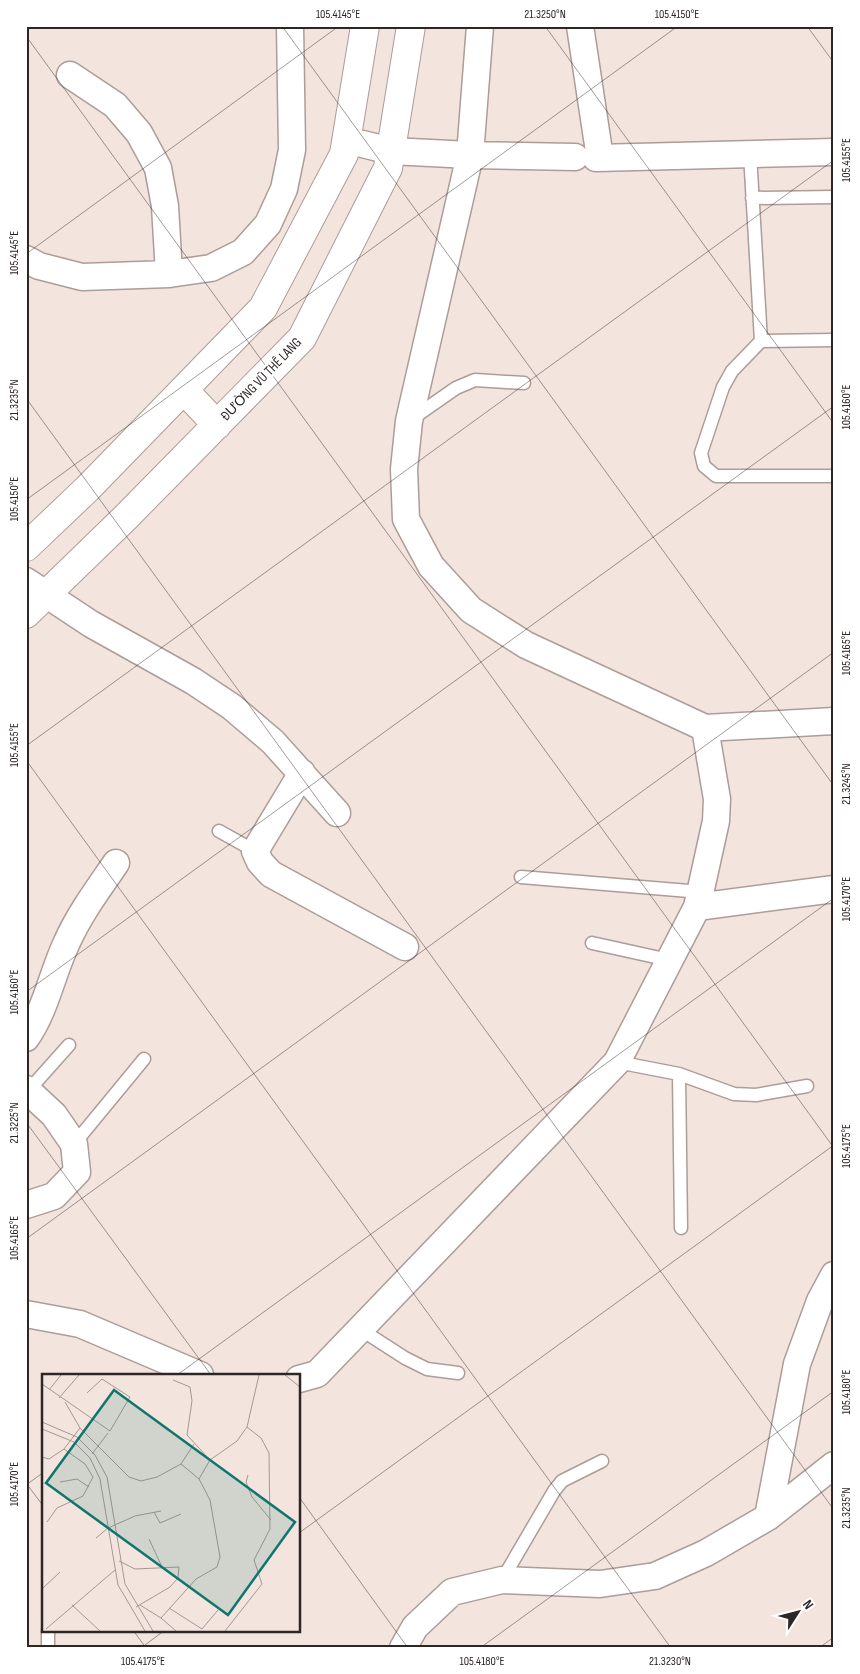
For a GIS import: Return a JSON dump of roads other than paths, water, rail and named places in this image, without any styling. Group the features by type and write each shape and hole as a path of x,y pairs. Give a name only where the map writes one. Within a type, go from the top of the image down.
{"street":[{"path":"26,259 39,266 82,277 169,274 210,268 243,252 268,224 284,189 292,150 290,26"},
{"path":"26,547 87,489 263,308 344,154 365,26"},
{"name":"ĐƯỜNG VŨ THÊ LANG","path":"26,614 36,588 217,425 302,338 388,168 410,26"},
{"path":"480,26 470,155 409,421 404,469 406,519 431,566 471,610 526,645 705,728 834,721"},
{"path":"580,26 590,158"},
{"path":"70,75 115,105 139,133 158,168 165,206 169,274"},
{"path":"346,140 391,151 590,158 834,152"},
{"path":"184,390 217,425"},
{"path":"36,588 99,629 193,681 232,707 273,742 337,813"},
{"path":"300,1379 317,1374 617,1062 670,960 699,899 716,821 717,799 705,728"},
{"path":"302,773 256,851 260,862 271,874 405,947"},
{"path":"26,1038 32,1030 46,999 54,970 67,941 80,916 116,863"},
{"path":"699,899 834,889"},
{"path":"26,1205 54,1196 77,1172 74,1144 54,1115 27,1090"},
{"path":"768,1516 797,1364 820,1301 834,1275"},
{"path":"26,1314 80,1324 198,1374"},
{"path":"403,1648 415,1627 452,1592 502,1580 600,1584 655,1576 706,1553 768,1516 834,1465"}],"lane":[{"path":"750,154 761,341"},
{"path":"752,198 834,197"},
{"path":"834,340 761,341 732,371 723,387 701,453 704,466 716,476 834,476"},
{"path":"409,421 456,388 475,380 524,383"},
{"path":"219,831 256,851"},
{"path":"521,877 699,899"},
{"path":"592,943 670,960"},
{"path":"27,1090 68,1044"},
{"path":"74,1144 144,1059"},
{"path":"617,1062 679,1074 734,1094 756,1095 807,1086"},
{"path":"679,1074 681,1228"},
{"path":"360,1330 405,1358 427,1369 458,1374"},
{"path":"502,1580 562,1481 602,1461"},
{"path":"48,1632 48,1648"}]}
